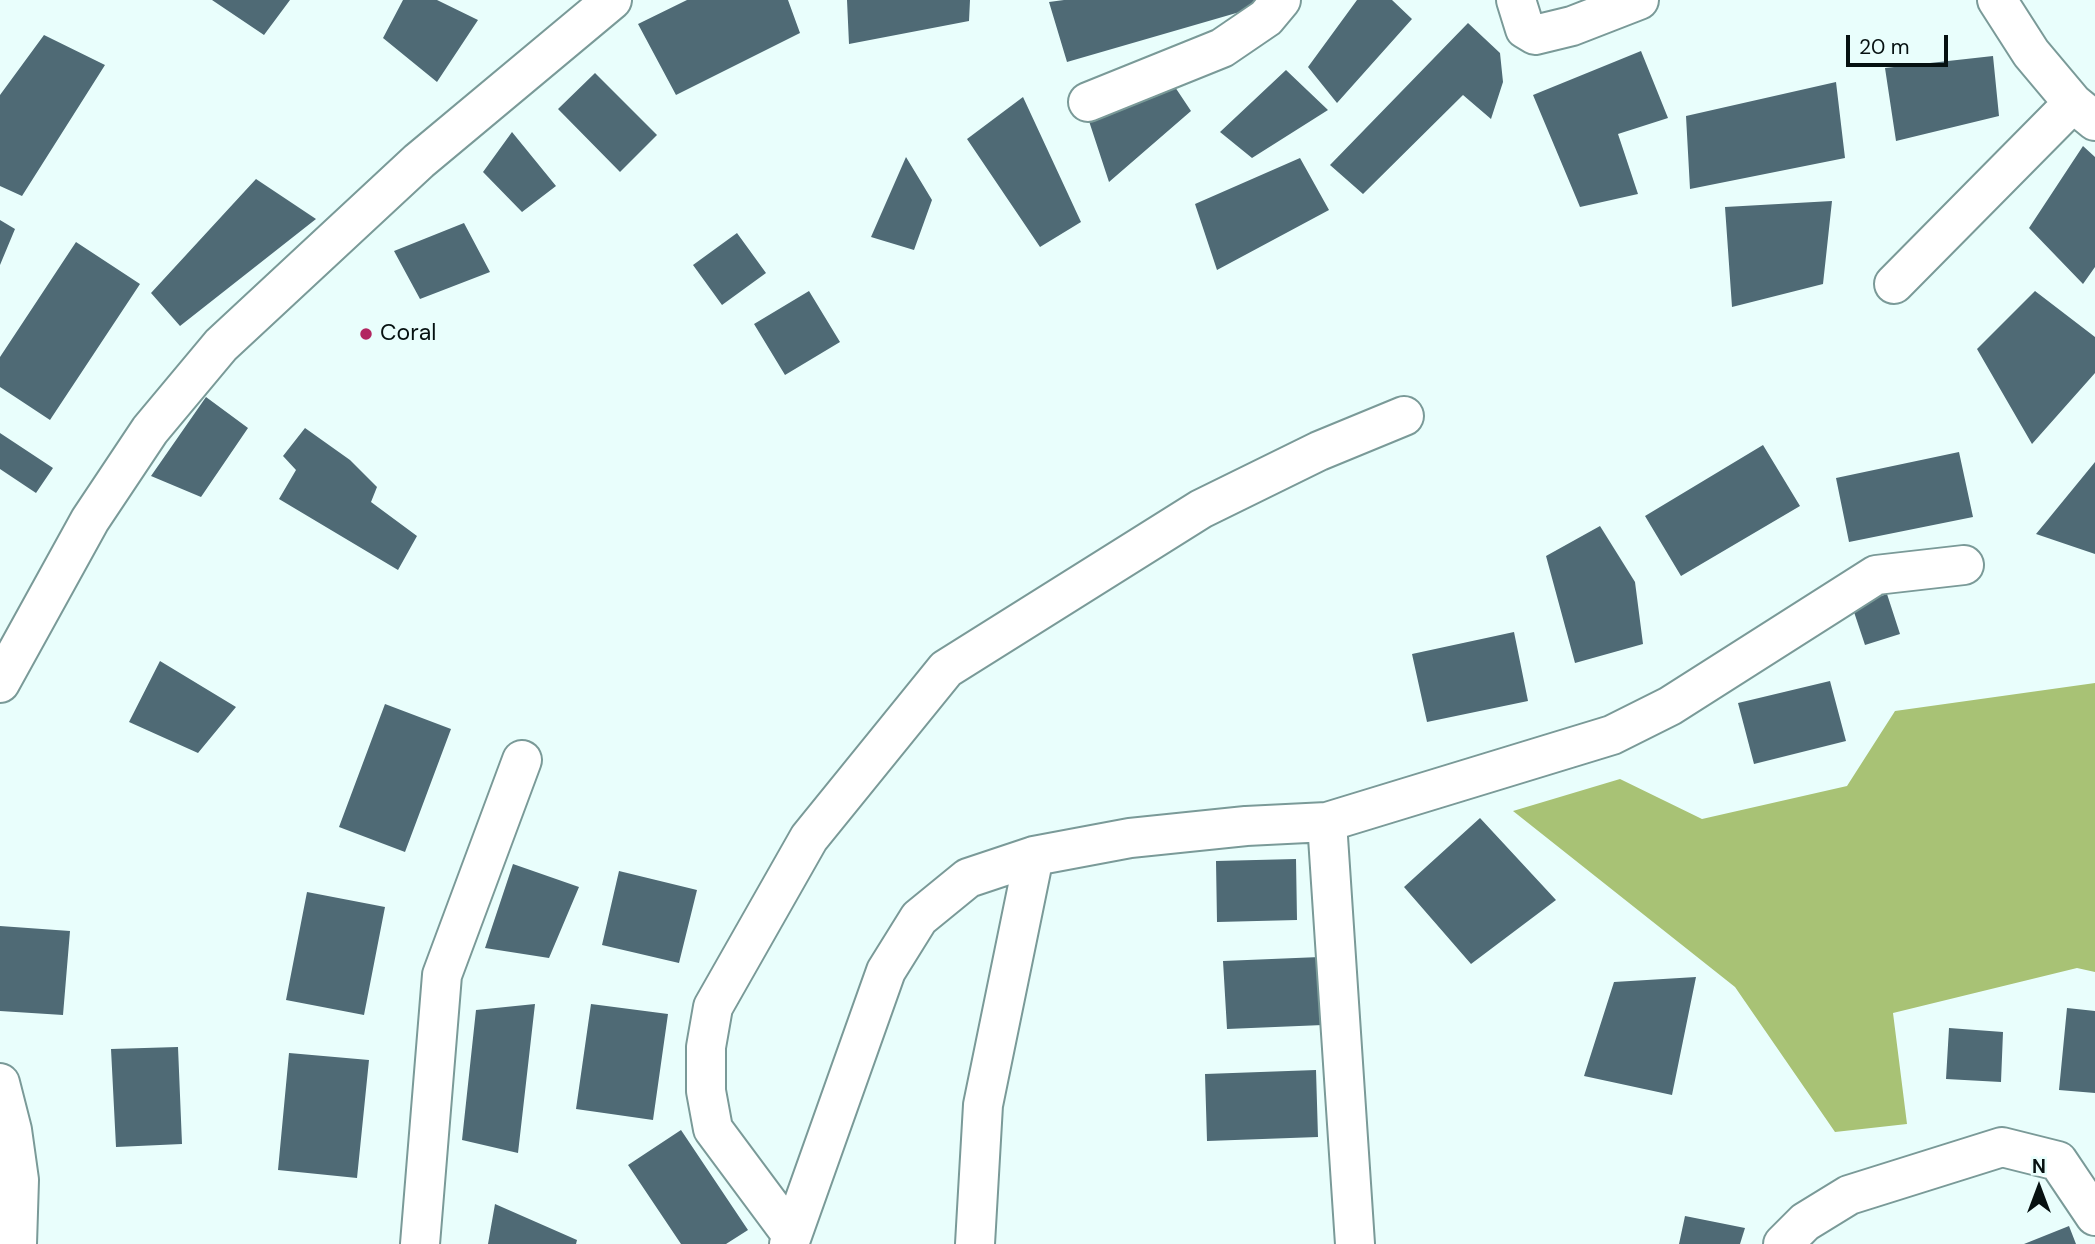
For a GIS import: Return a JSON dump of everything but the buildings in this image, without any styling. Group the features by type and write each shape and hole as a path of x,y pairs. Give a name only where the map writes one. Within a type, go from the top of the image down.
{"street":[{"path":"0,683 90,520 150,430 221,345 419,161 612,0"},
{"path":"1088,102 1222,48 1266,18 1281,0"},
{"path":"1516,0 1525,29 1535,35 1572,26 1639,0"},
{"path":"1894,284 2084,112 2031,53 1997,0"},
{"path":"790,1239 713,1129 706,1091 706,1047 713,1007 810,838 946,669 1201,509 1319,451 1404,416"},
{"path":"790,1239 886,971 919,918 968,878 1034,856 1130,838 1246,826 1327,822 1612,735 1670,706 1876,575 1964,565"},
{"path":"420,1244 442,975 522,760"},
{"path":"1327,822 1355,1244"},
{"path":"975,1244 983,1105 1034,856"},
{"path":"0,1083 12,1130 19,1180 17,1244"},
{"path":"1783,1244 1805,1222 1849,1195 2002,1147 2058,1161 2094,1214"}],"green space":[{"path":"2095,683 2095,972 2077,968 1893,1013 1907,1124 1835,1132 1735,987 1513,811 1620,779 1702,819 1847,786 1895,711"}],"place":[{"name":"Coral","path":"366,334"}]}
